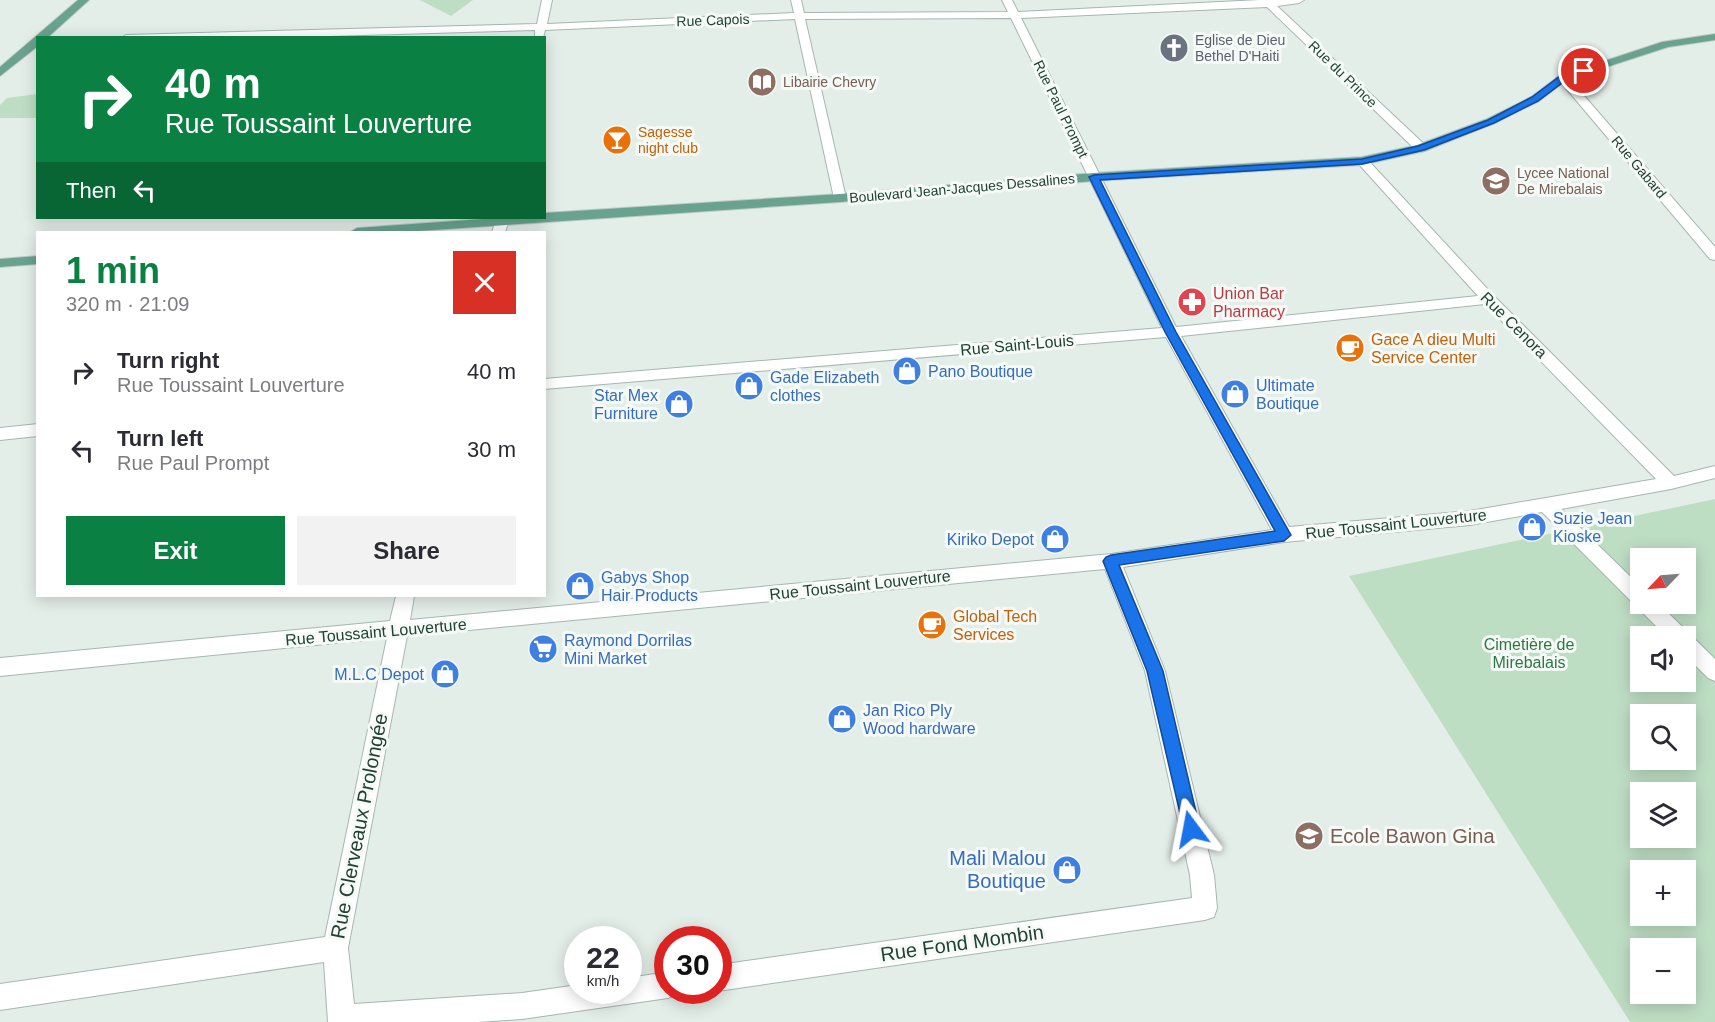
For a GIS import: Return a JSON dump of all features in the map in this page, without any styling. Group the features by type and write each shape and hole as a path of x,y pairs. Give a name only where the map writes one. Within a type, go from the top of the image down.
{"main road":[{"path":"42,36 84,0"},
{"name":"Boulevard Jean-Jacques Dessalines","path":"546,218 840,198 1094,177 1362,161 1421,148 1491,122 1535,99 1563,78 1666,44 1715,37"},
{"path":"0,73 36,41"},
{"name":"Boulevard Jean-Jacques Dessalines","path":"373,231 536,219"},
{"path":"0,263 36,260"}],"street":[{"path":"540,32 547,0"},
{"path":"796,0 840,198"},
{"name":"Rue Paul Prompt","path":"1007,0 1171,332 1284,535"},
{"name":"Rue Capois","path":"264,36 540,32 798,16 1015,15 1299,0"},
{"name":"Rue du Prince","path":"1267,2 1421,148"},
{"name":"Rue Gabard","path":"1563,78 1715,256"},
{"name":"Rue Cenora","path":"1362,161 1489,299 1671,483"},
{"name":"Rue Saint-Louis","path":"546,384 1171,332 1489,299"},
{"path":"0,434 36,430"},
{"name":"Rue Toussaint Louverture","path":"0,667 1111,561 1284,535 1470,518 1671,483 1715,472"},
{"path":"1546,505 1630,588"},
{"name":"Rue Fond Mombin","path":"732,976 1205,908 1202,875 1155,671 1111,561"},
{"name":"Rue Clerveaux Prolongée","path":"342,1020 335,948 405,597"},
{"path":"1656,614 1668,626"},
{"path":"1696,653 1715,672"},
{"path":"0,997 335,948"},
{"path":"342,1020 522,1006 654,987"}],"green space":[{"path":"420,0 473,0 451,16"},
{"path":"36,94 36,118 0,118 0,105 7,98"},
{"name":"Cimetière de Mirebalais","path":"1715,499 1715,1022 1630,1022 1349,576"}],"place":[{"name":"Eglise de Dieu Bethel D'Haiti","path":"1174,48"},
{"name":"Libairie Chevry","path":"762,82"},
{"name":"Sagesse night club","path":"617,140"},
{"name":"Lycee National De Mirebalais","path":"1496,181"},
{"name":"Union Bar Pharmacy","path":"1192,302"},
{"name":"Gace A dieu Multi Service Center","path":"1350,348"},
{"name":"Pano Boutique","path":"907,371"},
{"name":"Gade Elizabeth clothes","path":"749,386"},
{"name":"Ultimate Boutique","path":"1235,394"},
{"name":"Star Mex Furniture","path":"679,404"},
{"name":"Suzie Jean Kioske","path":"1532,527"},
{"name":"Kiriko Depot","path":"1055,539"},
{"name":"Gabys Shop Hair Products","path":"580,586"},
{"name":"Global Tech Services","path":"932,625"},
{"name":"Raymond Dorrilas Mini Market","path":"543,649"},
{"name":"M.L.C Depot","path":"445,674"},
{"name":"Jan Rico Ply Wood hardware","path":"842,719"},
{"name":"Ecole Bawon Gina","path":"1309,836"},
{"name":"Mali Malou Boutique","path":"1067,870"}],"route":[{"path":"1191,829 1155,671 1111,561 1284,535 1171,332 1094,177 1362,161 1421,148 1491,122 1535,99 1563,78 1584,71"}]}
